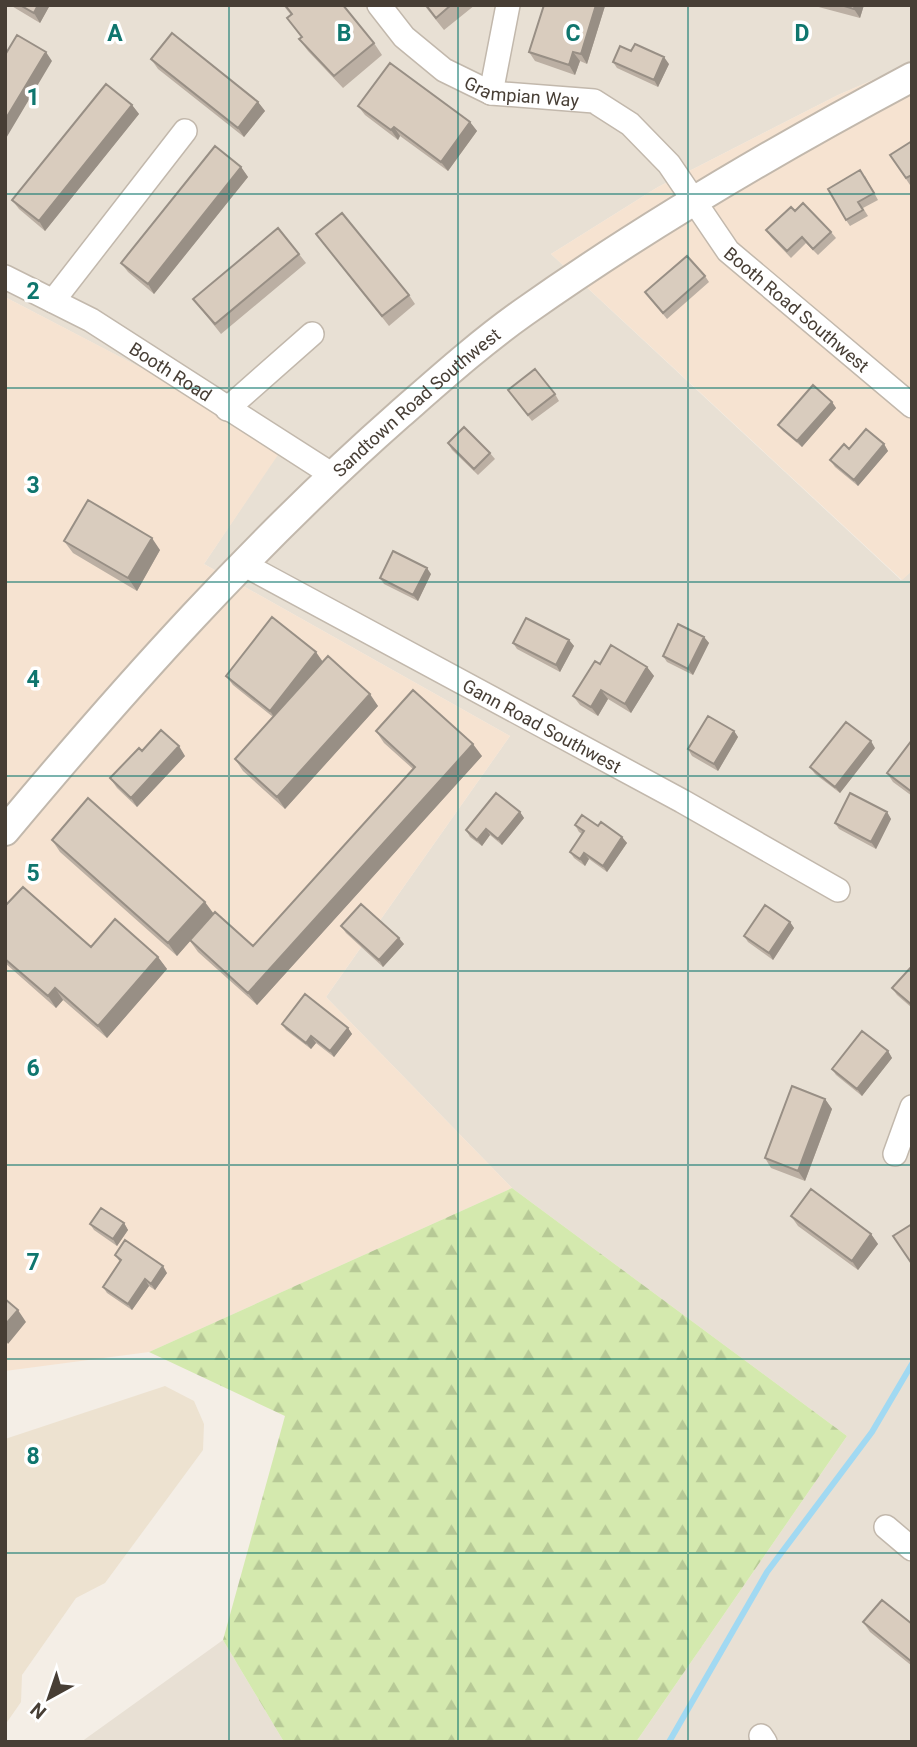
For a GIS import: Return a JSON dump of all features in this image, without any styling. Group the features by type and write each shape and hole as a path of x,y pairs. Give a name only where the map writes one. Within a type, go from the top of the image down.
{"street":[{"name":"Grampian Way","path":"379,5 404,37 443,70 491,93 594,102 630,124 669,164 694,201"},
{"path":"491,93 508,5"},
{"name":"Sandtown Road Southwest","path":"5,831 99,721 243,564 331,474 438,381 522,313 694,201 912,77"},
{"path":"53,301 185,131"},
{"name":"Booth Road Southwest","path":"694,201 728,251 912,406"},
{"name":"Booth Road","path":"5,277 91,320 331,474"},
{"path":"227,409 312,334"},
{"name":"Gann Road Southwest","path":"243,564 670,795 838,890"},
{"path":"895,1154 912,1107"},
{"path":"886,1527 912,1549"}],"shaded area":[{"path":"5,5 912,5 912,63 838,95 658,187 551,254 901,580 912,571 912,1742 636,1742 847,1436 512,1188 326,997 510,736 204,564 285,443 5,297"},
{"path":"912,63 912,571 902,580 551,254 658,187 838,95"},
{"path":"5,297 286,443 204,564 510,736 326,997 512,1188 149,1352 5,1371"},
{"path":"165,1386 194,1401 204,1424 203,1450 105,1583 76,1598 22,1675 21,1702 5,1725 5,1439"},
{"path":"223,1640 284,1742 81,1742"}],"green space":[{"path":"512,1188 847,1436 636,1742 284,1742 223,1640 285,1416 149,1352"}],"building":[{"path":"20,5 38,5 34,13"},
{"path":"285,5 343,5 374,43 334,76 299,39 302,37 287,18 292,14"},
{"path":"426,5 451,5 436,18"},
{"path":"544,5 596,5 581,54 573,52 569,65 529,52"},
{"path":"172,33 258,102 238,128 151,59"},
{"path":"17,35 46,52 5,120 5,55"},
{"path":"635,44 664,57 654,80 613,62 620,46 631,51"},
{"path":"390,63 470,122 441,162 394,127 391,130 358,106"},
{"path":"106,84 132,105 39,221 12,200"},
{"path":"912,141 912,175 906,178 890,155"},
{"path":"215,146 241,167 148,284 121,263"},
{"path":"860,170 874,193 858,202 863,210 846,220 828,189"},
{"path":"803,203 831,232 813,249 802,237 787,251 766,230 791,207 795,211"},
{"path":"342,213 409,295 382,316 316,234"},
{"path":"278,228 299,254 215,324 193,299"},
{"path":"687,256 705,276 663,313 645,292"},
{"path":"535,369 555,394 528,415 508,390"},
{"path":"813,385 832,402 797,441 778,425"},
{"path":"464,427 490,453 474,469 448,443"},
{"path":"866,429 884,444 854,480 830,460 844,444 849,449"},
{"path":"88,500 152,538 128,578 64,541"},
{"path":"393,551 427,568 413,595 380,578"},
{"path":"272,617 316,652 270,711 226,676"},
{"path":"526,618 569,640 556,665 513,643"},
{"path":"678,624 704,637 688,669 663,656"},
{"path":"611,645 647,667 625,704 601,690 591,707 573,696 595,661 600,664"},
{"path":"328,656 370,694 277,797 235,759"},
{"path":"413,690 473,744 248,993 190,940 215,912 253,946 415,767 376,731"},
{"path":"708,716 734,731 714,764 688,749"},
{"path":"846,722 871,741 835,787 810,767"},
{"path":"161,730 179,746 131,798 110,778 139,748 142,751"},
{"path":"912,740 912,792 887,773"},
{"path":"496,793 520,812 498,839 486,829 477,840 466,830"},
{"path":"850,793 887,812 871,842 835,823"},
{"path":"88,798 205,902 168,943 52,840"},
{"path":"582,815 598,826 601,822 622,837 603,866 584,853 580,859 570,852 584,831 575,825"},
{"path":"23,887 91,947 115,919 158,957 98,1026 55,988 48,996 5,959 5,906"},
{"path":"361,904 399,938 379,960 341,926"},
{"path":"765,905 790,922 769,953 744,936"},
{"path":"912,966 912,1005 892,988"},
{"path":"305,994 348,1028 330,1051 311,1036 306,1043 282,1024"},
{"path":"862,1031 888,1051 857,1089 832,1069"},
{"path":"792,1086 825,1099 798,1171 765,1158"},
{"path":"811,1189 871,1234 852,1261 791,1216"},
{"path":"101,1208 124,1223 113,1239 90,1224"},
{"path":"912,1224 912,1264 893,1236"},
{"path":"125,1240 163,1266 151,1284 145,1279 128,1304 103,1287 121,1260 115,1255"},
{"path":"5,1299 18,1310 5,1325"},
{"path":"882,1600 912,1624 912,1662 863,1622"}],"waterway":[{"path":"669,1742 767,1572 872,1432 912,1364"}]}
